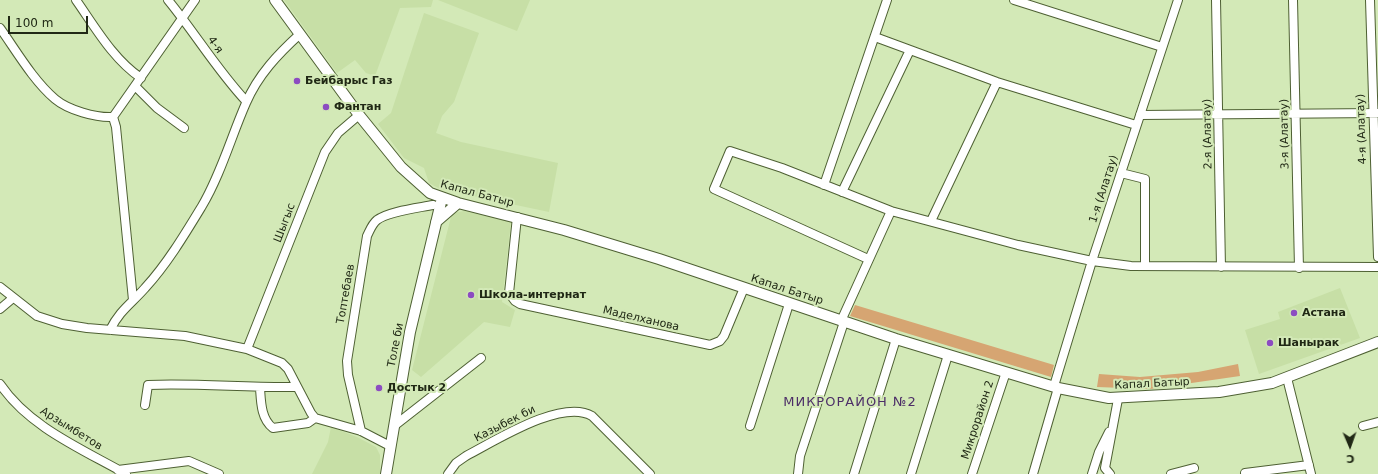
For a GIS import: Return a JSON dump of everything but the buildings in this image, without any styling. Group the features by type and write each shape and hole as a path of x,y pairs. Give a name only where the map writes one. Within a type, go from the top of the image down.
{"main road":[{"name":"Капал Батыр","path":"275,0 359,115 401,167 430,193 458,203 517,217 659,259 896,339 1056,387 1118,399 1218,392 1272,383 1378,342"},
{"path":"430,193 436,222"},
{"name":"Толе би","path":"386,474 410,332 442,198"},
{"path":"436,222 458,203"}],"street":[{"path":"76,0 129,70 141,78"},
{"name":"4-я","path":"168,0 183,18 226,80 246,101"},
{"path":"113,117 195,0"},
{"path":"824,185 887,0"},
{"path":"1014,0 1162,47"},
{"name":"1-я (Алатау)","path":"1056,387 1092,261 1178,0"},
{"name":"2-я (Алатау)","path":"1216,0 1221,267"},
{"name":"3-я (Алатау)","path":"1293,0 1299,268"},
{"name":"4-я (Алатау)","path":"1370,0 1375,113 1378,257"},
{"path":"0,28 36,78 56,100 99,118 113,117"},
{"path":"110,330 123,308 133,300 163,266 202,206 212,188 246,101 270,63 300,34"},
{"path":"875,37 997,82 1136,125"},
{"path":"842,192 910,50"},
{"path":"931,221 997,82"},
{"path":"135,86 158,108 184,128"},
{"path":"1140,115 1375,113"},
{"name":"Шыгыс","path":"247,349 325,152 338,133 359,115"},
{"path":"113,117 116,127 133,300"},
{"path":"868,259 714,189 730,151 782,168 891,211 1018,245 1092,261 1145,266 1299,268 1378,267"},
{"path":"1121,174 1145,178 1145,266"},
{"name":"Топтебаев","path":"361,431 348,375 347,361 367,236 372,226 378,220 390,215 433,205"},
{"path":"798,474 800,456 843,321 868,259 891,211"},
{"name":"Маделханова","path":"517,217 509,293 515,301 520,304 710,345 720,341 724,336 744,288"},
{"path":"0,287 37,316 49,321 110,330 185,336 247,349 282,363 288,369 310,413 315,418 361,431 390,446"},
{"path":"0,309 13,298"},
{"path":"750,426 789,304"},
{"path":"854,474 896,339"},
{"path":"911,474 948,355"},
{"path":"394,426 482,358"},
{"name":"Микрорайон 2","path":"972,474 1006,372"},
{"path":"1287,378 1311,474"},
{"name":"Арзымбетов","path":"0,384 5,392 28,414 54,434 126,474"},
{"path":"145,405 148,385 234,385 260,388 297,387"},
{"path":"1033,474 1056,387"},
{"path":"260,388 262,406 267,424 273,428 308,423 315,418"},
{"path":"1110,474 1105,468 1118,399"},
{"name":"Казыбек би","path":"448,474 456,463 466,456 542,417 574,411 585,412 592,416 650,474"},
{"path":"1363,426 1378,422"},
{"path":"1092,474 1098,452 1114,424"},
{"path":"118,470 189,461 219,474"},
{"path":"1245,473 1309,465"},
{"path":"1171,474 1194,468"}],"shaded area":[{"path":"284,0 433,0 431,7 400,8 375,76 366,73 355,60 337,73"},
{"path":"438,0 530,0 517,31"},
{"path":"424,13 479,33 454,102 442,116 436,133 461,142 558,163 549,212 440,189 429,183 424,168 404,158 378,124 391,113"},
{"path":"464,211 511,222 502,302 515,310 510,327 484,322 421,377 412,370 452,213"},
{"path":"1340,288 1360,338 1259,374 1245,330 1280,319 1278,312"},
{"path":"855,305 1054,365 1051,377 850,316"},
{"path":"1238,364 1240,376 1150,389 1097,387 1099,374 1140,377 1198,372"},
{"path":"331,427 357,437 376,447 380,455 380,474 312,474 328,442"}],"place":[{"name":"Бейбарыс Газ","path":"297,81"},
{"name":"Фантан","path":"326,107"},
{"name":"Школа-интернат","path":"471,295"},
{"name":"Астана","path":"1294,313"},
{"name":"Шанырак","path":"1270,343"},
{"name":"Достык 2","path":"379,388"}],"district":[{"name":"МИКРОРАЙОН №2","path":"850,403"}]}
